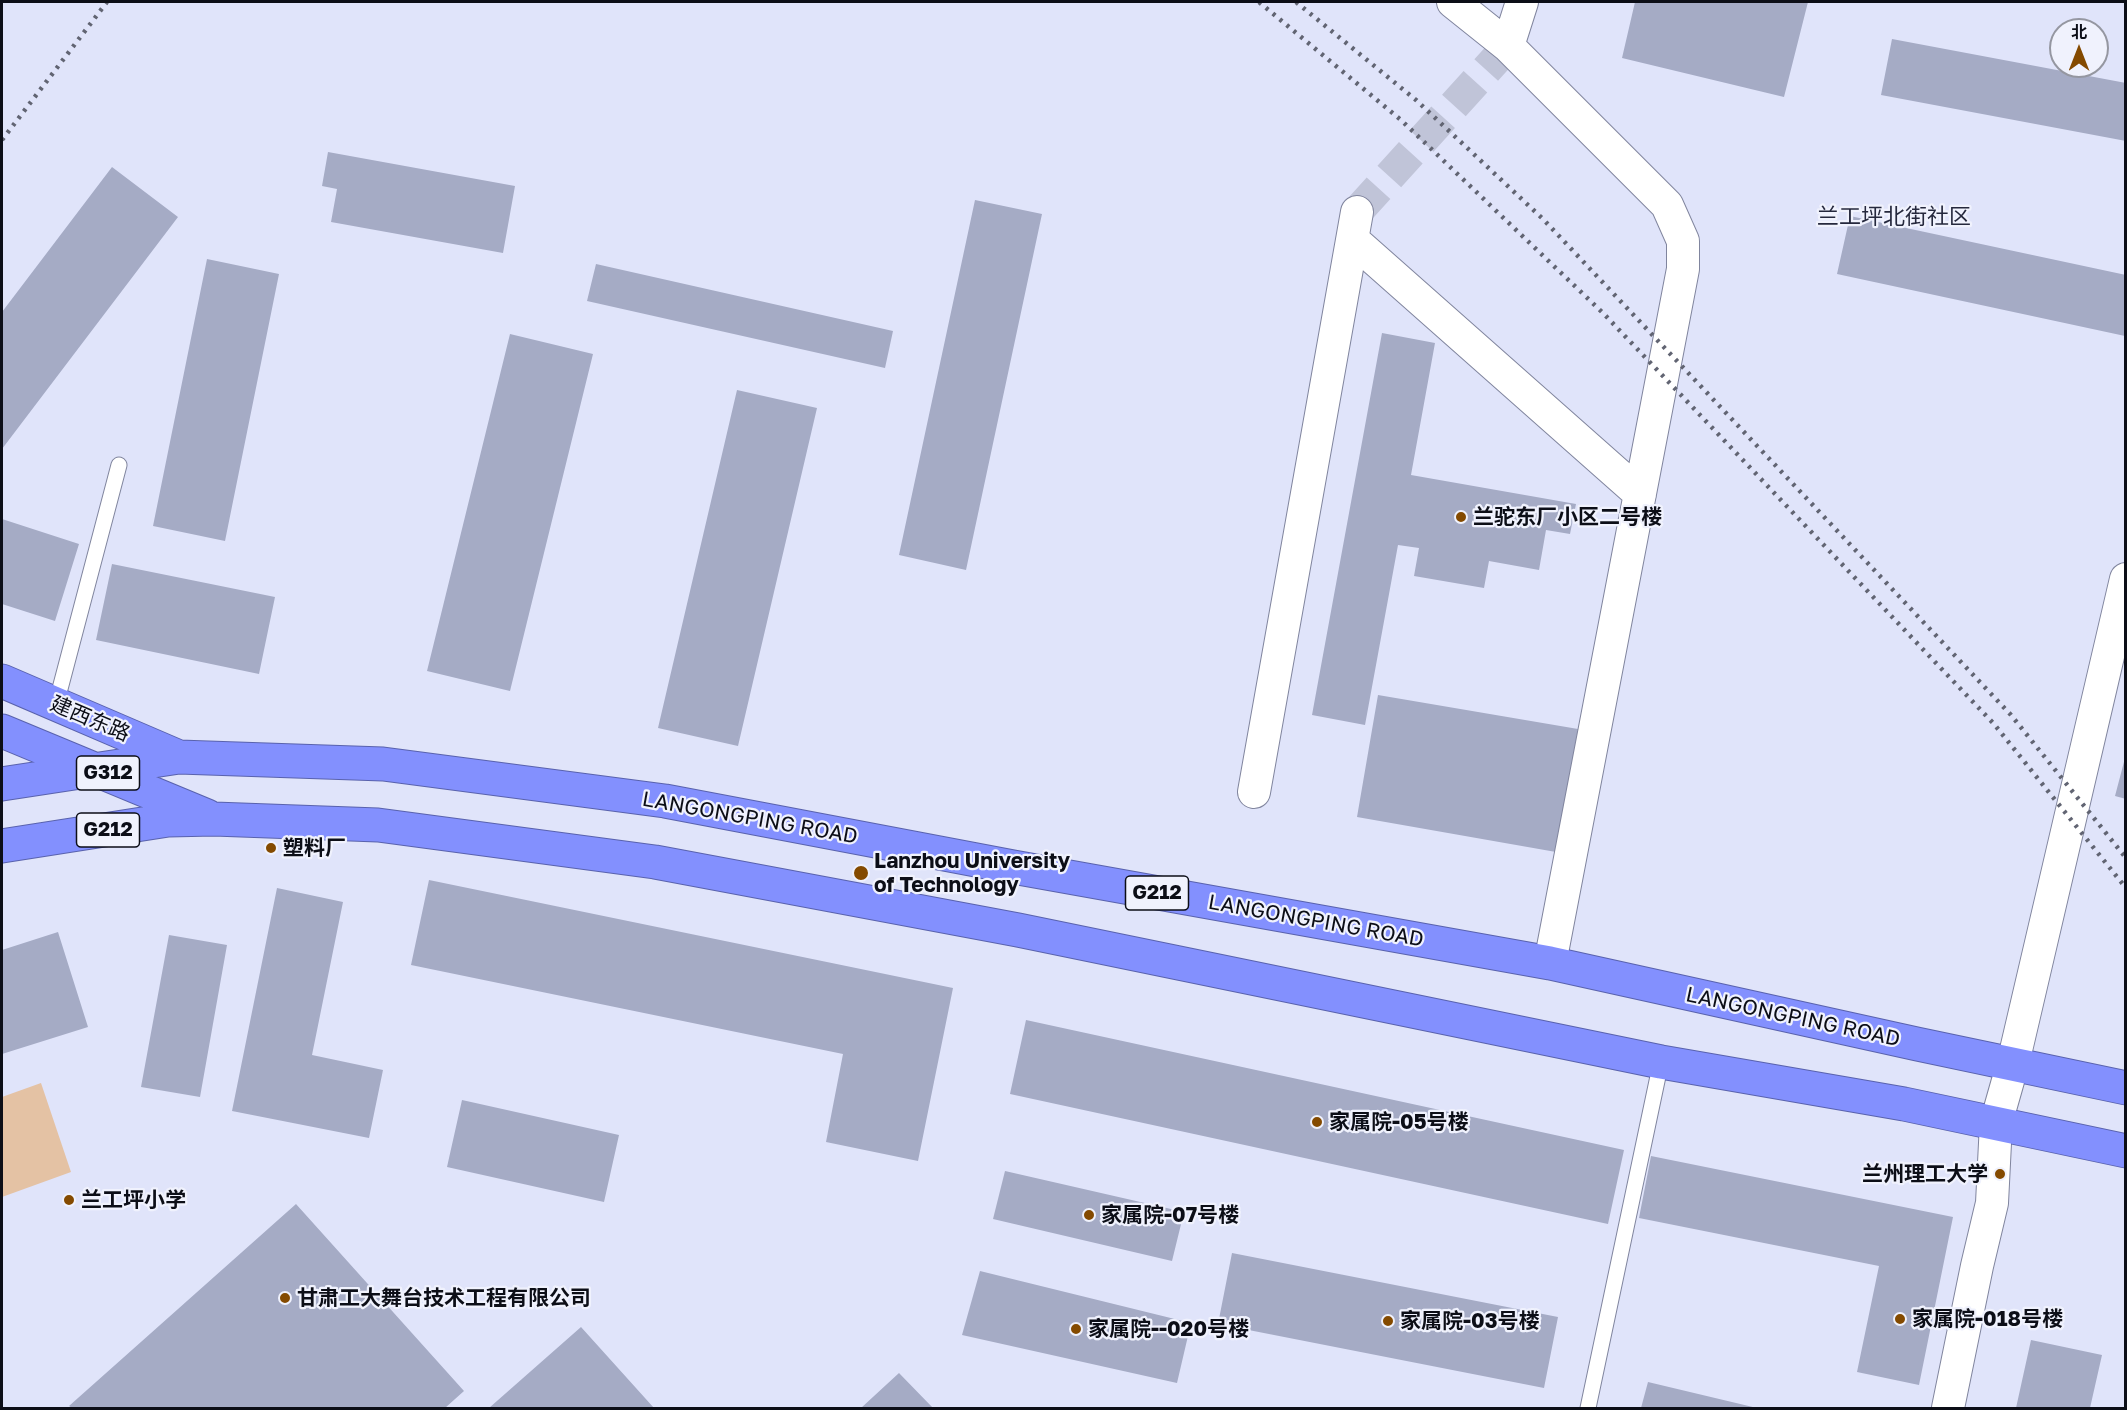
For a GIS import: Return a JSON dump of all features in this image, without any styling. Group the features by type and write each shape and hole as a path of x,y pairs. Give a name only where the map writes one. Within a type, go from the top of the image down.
{"highway":[{"name":"建西东路","path":"2,681 179,757"},
{"name":"建西东路","path":"2,731 214,819"},
{"name":"LANGONGPING ROAD","path":"179,757 383,764 665,801 1013,867 1550,963 2126,1088"},
{"name":"G212","path":"2,784 179,757"},
{"name":"G212","path":"2,846 168,820 214,819 378,825 655,862 1018,930 1661,1062 1904,1104 2126,1151"}],"street":[{"path":"1453,2 1508,46 1667,205 1683,241 1683,269 1550,963"},
{"path":"1508,46 1522,2"},
{"path":"1254,792 1355,226 1640,494"},
{"path":"1948,1408 1992,1203 1996,1123 2013,1063 2126,579"}],"lane":[{"path":"56,704 119,465"},
{"path":"1588,1408 1661,1062"}],"shaded area":[{"path":"41,1083 71,1172 2,1197 2,1097"}],"building":[{"path":"1635,2 1808,2 1784,97 1622,58"},
{"path":"1892,39 2049,69 2049,78 2099,78 2126,83 2126,141 1881,95"},
{"path":"328,152 515,186 503,253 331,222 337,189 322,186"},
{"path":"112,167 178,217 2,449 2,312"},
{"path":"975,200 1042,214 966,570 899,555"},
{"path":"1850,216 2126,275 2125,336 1837,274"},
{"path":"207,259 279,274 225,541 153,526"},
{"path":"596,264 893,331 885,368 587,301"},
{"name":"兰驼东厂小区二号楼","path":"1382,333 1435,343 1411,475 1576,504 1570,534 1546,530 1539,570 1489,561 1484,588 1414,576 1419,548 1398,545 1365,725 1312,715"},
{"path":"510,334 593,354 510,691 427,671"},
{"path":"737,390 817,408 738,746 658,728"},
{"path":"2,519 79,544 55,621 2,604"},
{"path":"112,564 275,597 259,674 96,640"},
{"path":"1378,695 1578,729 1556,852 1357,817"},
{"path":"2126,758 2126,799 2115,796"},
{"path":"429,880 953,988 918,1161 826,1142 843,1054 411,965"},
{"path":"277,888 343,902 312,1055 383,1070 369,1138 232,1111"},
{"path":"58,932 88,1027 2,1054 2,950"},
{"path":"169,935 227,945 200,1097 141,1087"},
{"name":"家属院-05号楼","path":"1026,1020 1624,1150 1608,1224 1010,1094"},
{"path":"462,1100 619,1135 604,1202 447,1167"},
{"name":"家属院-018号楼","path":"1651,1156 1953,1217 1919,1385 1857,1372 1879,1266 1639,1218"},
{"name":"家属院-07号楼","path":"1005,1171 1184,1212 1172,1261 993,1219"},
{"name":"甘肃工大舞台技术工程有限公司","path":"296,1204 464,1391 445,1408 72,1408 69,1406"},
{"name":"家属院-03号楼","path":"1232,1253 1558,1317 1544,1388 1218,1324"},
{"name":"家属院--020号楼","path":"980,1271 1191,1323 1177,1383 962,1335"},
{"name":"甘肃工大舞台技术工程有限公司","path":"581,1327 654,1408 489,1408"},
{"path":"2031,1340 2102,1355 2090,1408 2016,1408"},
{"path":"899,1373 933,1408 861,1408"},
{"path":"1648,1382 1757,1408 1641,1408"}],"tunnel":[{"path":"1357,212 1508,46"}],"railway":[{"path":"2,140 107,2"},
{"path":"1259,2 1401,120 1603,313 1994,724 2126,888"},
{"path":"1296,2 1416,100 1543,219 2011,715 2126,858"}],"place":[{"name":"兰驼东厂小区二号楼","path":"1461,517"},
{"name":"塑料厂","path":"271,848"},
{"name":"Lanzhou University of Technology","path":"861,873"},
{"name":"家属院-05号楼","path":"1317,1122"},
{"name":"兰州理工大学","path":"2000,1174"},
{"name":"兰工坪小学","path":"69,1200"},
{"name":"家属院-07号楼","path":"1089,1215"},
{"name":"甘肃工大舞台技术工程有限公司","path":"285,1298"},
{"name":"家属院-018号楼","path":"1900,1319"},
{"name":"家属院-03号楼","path":"1388,1321"},
{"name":"家属院--020号楼","path":"1076,1329"}],"district":[{"name":"兰工坪北街社区","path":"1894,217"}]}
